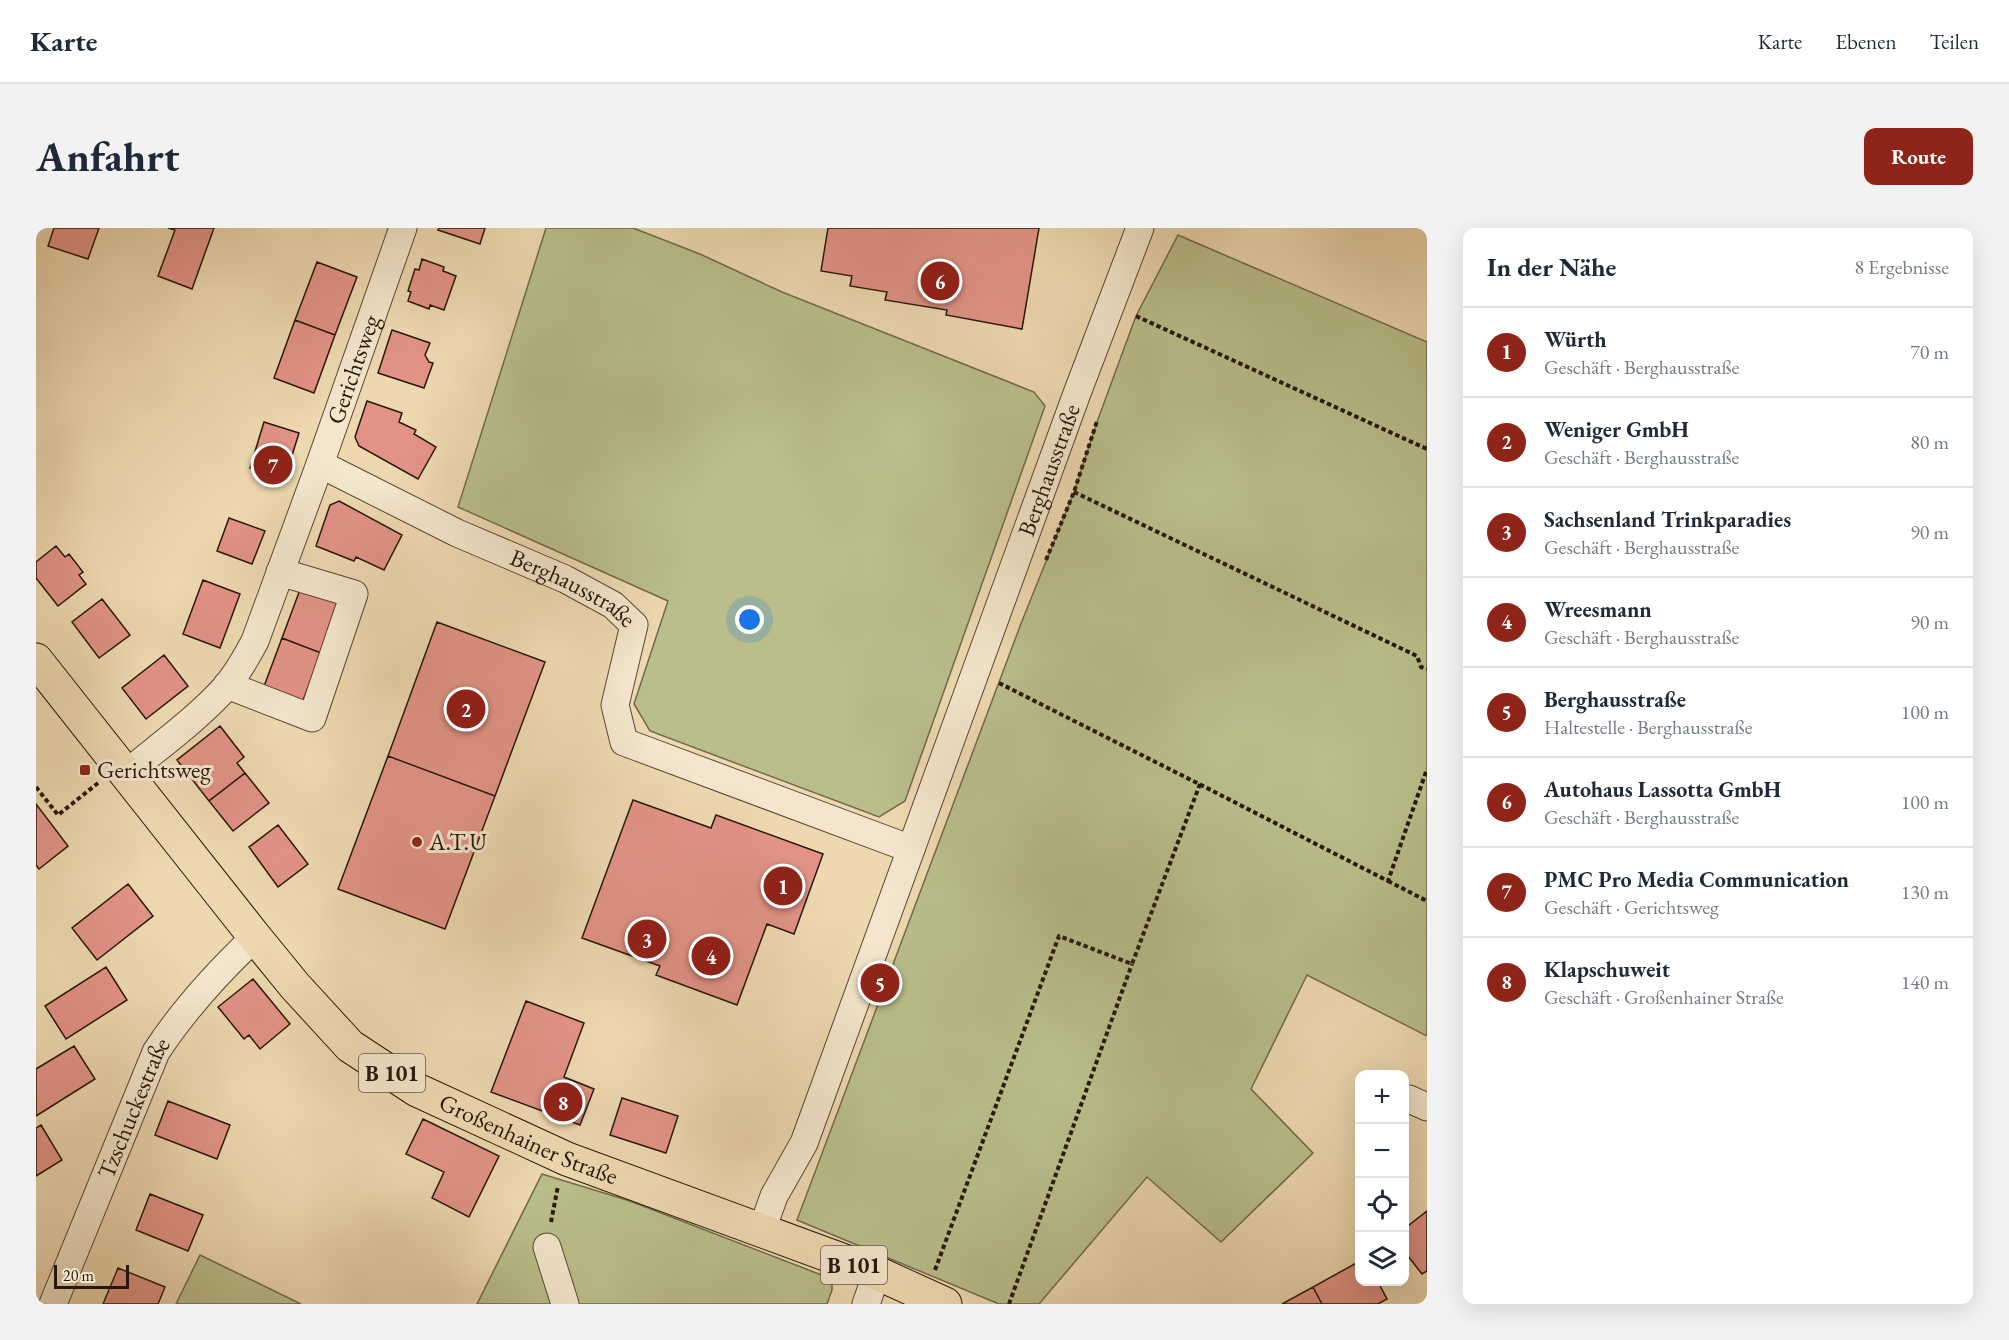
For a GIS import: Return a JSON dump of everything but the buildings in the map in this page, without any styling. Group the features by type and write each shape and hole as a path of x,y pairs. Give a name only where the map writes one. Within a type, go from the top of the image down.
{"main road":[{"name":"Großenhainer Straße","path":"36,660 255,937 295,986 350,1046 417,1090 567,1159 877,1273 939,1290"}],"street":[{"name":"Gerichtsweg","path":"123,770 202,711 243,664 255,641 403,228"},
{"name":"Berghausstraße","path":"762,1230 778,1188 804,1143 1076,396 1140,228"},
{"name":"Berghausstraße","path":"320,464 457,532 565,579 613,605 634,625 615,705 624,742 911,849"},
{"path":"227,685 312,718 354,594 280,572"},
{"name":"Tzschuckestraße","path":"53,1304 156,1052 174,1023 195,998 255,937"},
{"path":"547,1247 565,1304"},
{"path":"866,1304 877,1273"}],"path":[{"path":"1136,316 1427,449"},
{"path":"1074,492 1417,656 1421,667 1427,669"},
{"path":"999,683 1427,902"},
{"path":"1388,881 1427,769"},
{"path":"36,787 58,815 123,770"},
{"path":"1009,1304 1200,784"},
{"path":"939,1290 1059,936 1132,964"},
{"path":"547,1247 554,1199 567,1159"}],"green space":[{"path":"546,228 633,228 700,254 782,292 1034,392 1045,406 905,801 879,817 650,731 634,704 668,601 458,507"},
{"path":"1178,235 1427,342 1427,1036 1307,975 1251,1089 1313,1153 1221,1242 1147,1177 1039,1304 999,1304 797,1220 1022,621 1074,492 1136,316"},
{"path":"542,1174 630,1201 832,1279 832,1290 827,1304 477,1304"},
{"path":"200,1255 301,1304 176,1304"}],"place":[{"name":"Autohaus Lassotta GmbH","path":"940,281"},
{"name":"PMC Pro Media Communication","path":"273,465"},
{"name":"Weniger GmbH","path":"466,709"},
{"name":"Gerichtsweg","path":"85,770"},
{"name":"A.T.U","path":"417,842"},
{"name":"Würth","path":"783,886"},
{"name":"Sachsenland Trinkparadies","path":"647,939"},
{"name":"Wreesmann","path":"711,956"},
{"name":"Berghausstraße","path":"880,983"},
{"name":"Klapschuweit","path":"563,1102"}]}
